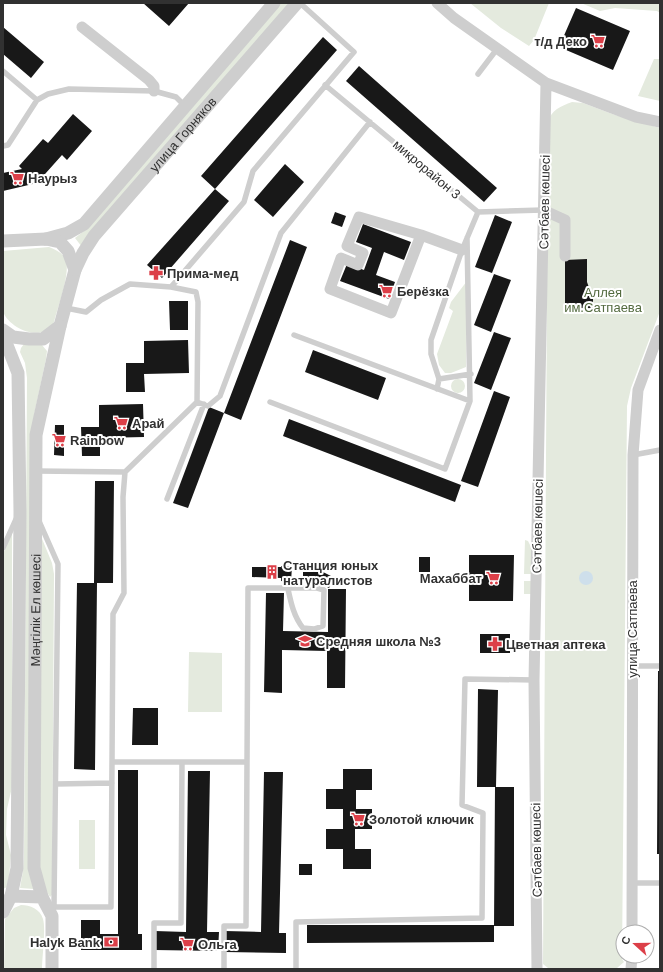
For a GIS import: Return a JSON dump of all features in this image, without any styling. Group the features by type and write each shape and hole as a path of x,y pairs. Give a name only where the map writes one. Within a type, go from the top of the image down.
{"street":[{"name":"улица Горняков","path":"46,239 68,233 84,224 274,3"},
{"name":"улица Горняков","path":"75,270 83,253 94,236 296,3"},
{"path":"437,3 454,18 546,84 636,117 660,122"},
{"path":"82,27 150,80 154,86 154,91"},
{"name":"Сәтбаев көшесі","path":"537,969 534,680 546,84"},
{"path":"543,210 565,220 565,256"},
{"path":"421,235 391,313 330,289 342,258 358,264 363,253 347,246 359,217 421,235 462,250"},
{"path":"3,242 46,239 60,242 68,251 75,270"},
{"name":"Мәңгілік Ел көшесі","path":"52,969 53,912 42,897 34,868 35,511 37,430 60,326 75,270"},
{"path":"3,330 14,337 29,340 43,339 60,326"},
{"name":"улица Сатпаева","path":"632,924 633,455 638,390 660,330"},
{"name":"Мәңгілік Ел көшесі","path":"3,336 18,373 20,512 17,868 11,896 3,912"},
{"path":"11,896 42,897"}],"lane":[{"path":"171,287 244,202 253,171 325,84 354,52 300,3"},
{"path":"478,74 497,49"},
{"path":"3,71 37,100"},
{"name":"микрорайон 3","path":"325,84 478,212"},
{"path":"3,146 8,145 37,100 48,94 69,89 154,91 176,97 186,106"},
{"path":"197,402 208,406 220,396 280,233 370,122"},
{"path":"437,389 439,379 431,354 431,340 467,235 478,212 543,210"},
{"path":"270,402 445,469 470,402 467,235"},
{"path":"35,511 58,564 53,912 111,907 113,614 124,593 123,497 125,472 197,402 198,302 196,292 171,287 130,284 101,300 86,312 65,308"},
{"path":"294,335 470,402"},
{"path":"439,379 470,374"},
{"path":"167,499 204,404"},
{"path":"633,455 660,450"},
{"path":"36,471 125,472"},
{"path":"3,548 20,512"},
{"path":"3,532 10,532"},
{"path":"224,969 224,926 246,926 248,588 288,588 317,588 324,590 323,626 314,629 303,628 297,622 288,588"},
{"path":"632,666 660,666"},
{"path":"296,969 296,922 482,918 483,813 462,805 465,679 534,680"},
{"path":"112,762 247,762"},
{"path":"154,969 154,922 181,923 182,762"},
{"path":"56,784 112,784"},
{"path":"632,883 660,883"}],"green space":[{"path":"281,3 289,3 82,247 75,238 89,227"},
{"path":"470,3 549,3 534,40 529,46 501,28"},
{"path":"581,3 660,3 660,13 657,11 615,8 600,11"},
{"path":"654,59 660,59 660,101 638,96"},
{"name":"Аллея им.Сатпаева","path":"572,102 583,103 615,115 660,128 660,311 631,388 627,406 622,924 615,924 615,964 622,964 617,968 548,968 543,964 548,122 551,114 560,107"},
{"path":"49,247 61,254 66,260 67,266 63,291 54,322 49,328 43,332 27,332 13,324 3,312 3,251"},
{"path":"467,281 466,367 451,373 445,373 439,365 437,354 453,311 449,308 451,302"},
{"path":"24,344 42,345 47,351 34,415 34,889 20,888 24,856 27,378 25,363 20,352"},
{"path":"455,379 461,379 465,383 465,389 461,393 455,393 451,389 451,383"},
{"path":"12,532 12,787 7,809 6,835 11,855 7,887 3,889 3,554"},
{"path":"40,534 52,563 54,574 52,895 50,897 43,886 39,864"},
{"path":"525,540 528,541 532,549 532,574 524,574"},
{"path":"524,581 532,581 532,594 524,594"},
{"path":"189,652 222,653 222,712 188,712"},
{"path":"79,820 95,820 95,869 79,869"},
{"path":"21,905 34,908 40,913 43,919 44,936 42,969 4,969 5,919 14,908"}],"water":[{"path":"586,571 591,573 593,578 591,583 586,585 581,583 579,578 581,573"}],"building":[{"path":"143,3 189,3 169,26"},
{"path":"576,8 630,31 613,70 559,47"},
{"path":"3,27 44,62 31,78 3,54"},
{"path":"323,37 337,50 215,189 201,176"},
{"path":"359,66 497,188 484,202 346,81"},
{"path":"73,114 92,131 67,160 62,155 37,183 3,191 3,173 22,169 19,166 43,139 48,143"},
{"path":"285,164 304,182 273,217 254,200"},
{"path":"215,189 229,201 162,278 147,265"},
{"path":"335,212 346,216 342,227 331,223"},
{"path":"495,215 512,222 492,273 475,267"},
{"path":"363,224 411,242 404,260 384,252 376,275 395,282 389,299 340,281 347,264 364,270 372,248 356,242"},
{"path":"290,240 307,247 241,420 224,413"},
{"path":"587,259 587,282 593,299 593,308 565,308 565,260"},
{"path":"494,274 511,280 491,332 474,325"},
{"path":"169,301 188,301 188,330 170,330"},
{"path":"494,332 511,338 491,390 474,383"},
{"path":"188,340 189,373 144,374 145,392 126,392 126,363 144,363 144,341"},
{"path":"313,350 386,378 378,400 305,372"},
{"path":"494,391 510,397 478,487 461,481"},
{"name":"Арай","path":"143,404 144,437 100,438 100,456 82,456 81,427 99,427 99,405"},
{"path":"209,407 224,413 188,508 173,503"},
{"path":"289,419 461,485 455,502 283,436"},
{"name":"Rainbow","path":"55,425 64,425 64,456 54,455"},
{"path":"95,481 114,481 113,583 97,583 95,770 74,769 77,583 94,583"},
{"path":"469,555 514,555 513,601 469,601"},
{"path":"419,557 430,557 430,572 419,572"},
{"name":"Станция юных натуралистов","path":"292,566 291,582 281,581 281,578 252,577 252,567"},
{"path":"321,571 335,578 329,588 319,583 311,584 311,580 303,580 303,572"},
{"name":"Средняя школа №3","path":"328,589 346,589 345,688 327,688 327,651 282,650 282,693 264,692 266,593 284,593 283,631 328,632"},
{"name":"Цветная аптека","path":"480,634 510,634 510,653 480,653"},
{"path":"658,671 660,671 660,854 657,854"},
{"path":"478,689 498,690 496,787 514,787 514,926 494,926 495,787 477,787"},
{"path":"133,708 158,708 158,745 132,745"},
{"name":"Золотой ключик","path":"343,769 372,769 372,790 356,790 356,809 372,809 372,829 355,829 355,849 371,849 371,869 343,869 343,849 326,849 326,829 343,829 343,809 326,809 326,789 343,789"},
{"path":"118,770 138,770 138,934 142,934 142,950 81,950 81,920 100,920 100,934 118,934"},
{"path":"188,771 210,771 207,932 219,932 218,951 155,950 155,931 186,932"},
{"path":"264,772 283,772 279,933 286,933 286,953 225,952 225,931 261,932"},
{"path":"299,864 312,864 312,875 299,875"},
{"path":"307,925 494,925 494,942 307,943"}],"place":[{"name":"т/д Деко","path":"598,41"},
{"name":"Наурыз","path":"17,178"},
{"name":"Прима-мед","path":"156,273"},
{"name":"Берёзка","path":"386,291"},
{"name":"Арай","path":"121,423"},
{"name":"Rainbow","path":"59,440"},
{"name":"Станция юных натуралистов","path":"272,572"},
{"name":"Махаббат","path":"493,578"},
{"name":"Средняя школа №3","path":"305,641"},
{"name":"Цветная аптека","path":"495,644"},
{"name":"Золотой ключик","path":"358,819"},
{"name":"Halyk Bank","path":"111,942"},
{"name":"Ольга","path":"187,944"}]}
